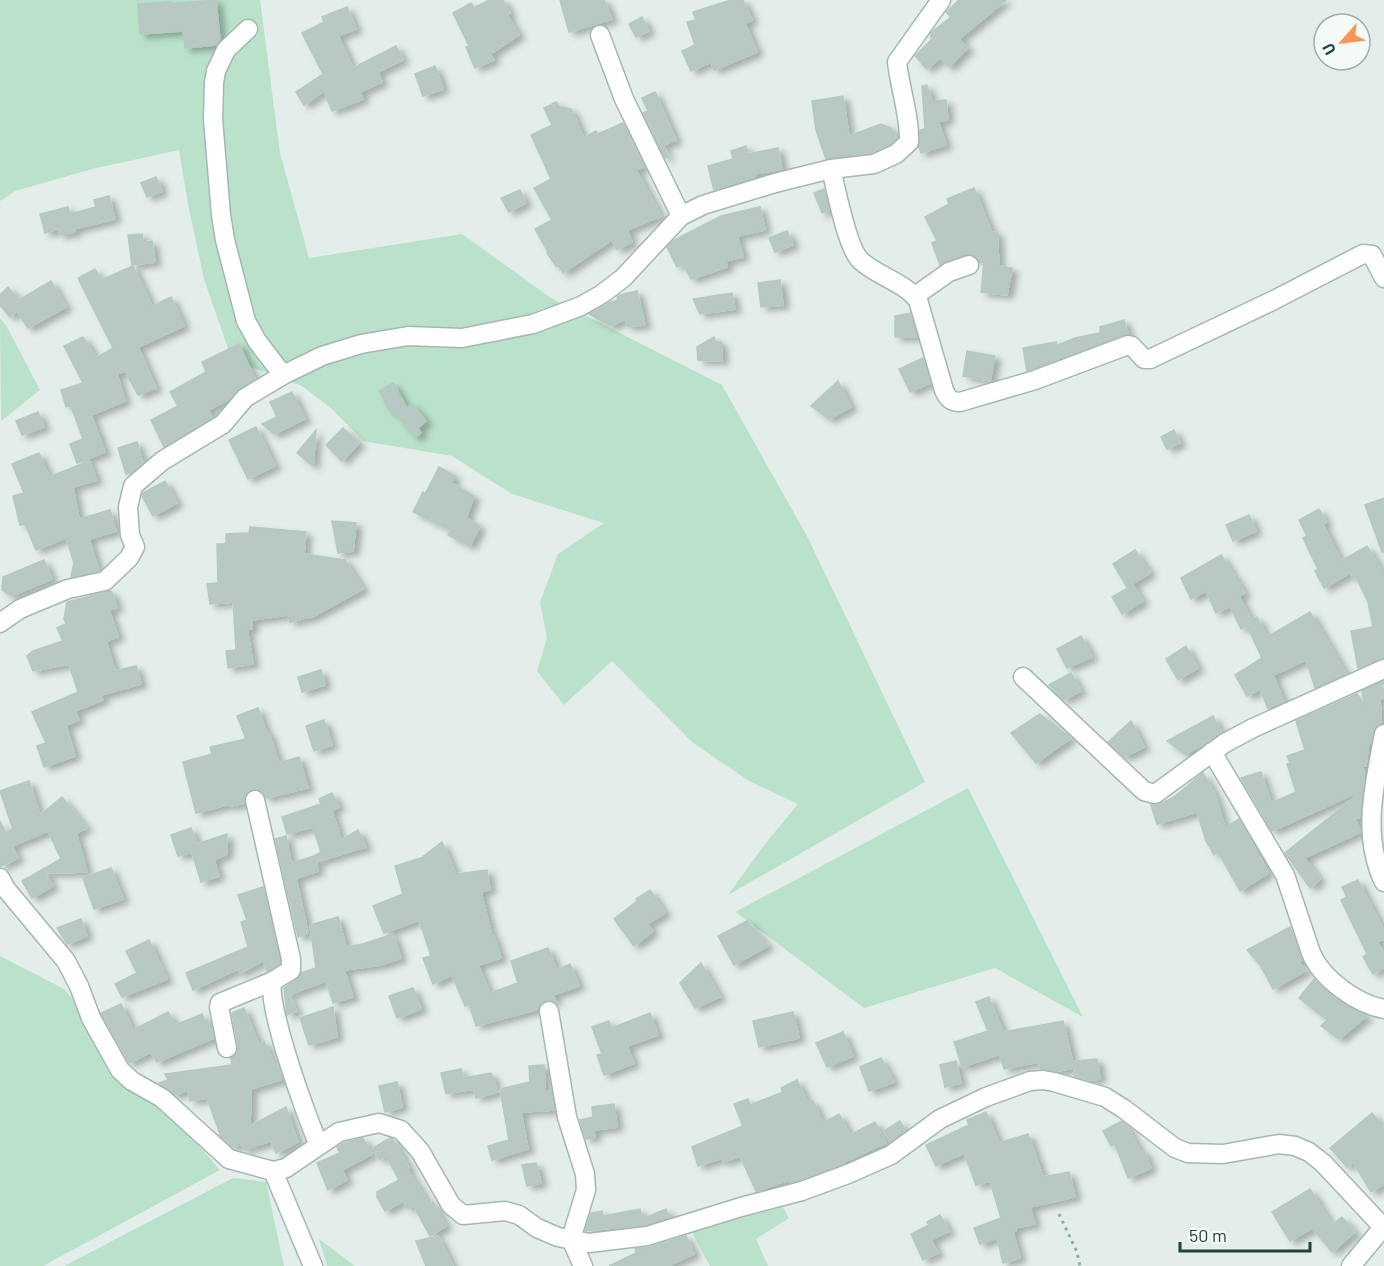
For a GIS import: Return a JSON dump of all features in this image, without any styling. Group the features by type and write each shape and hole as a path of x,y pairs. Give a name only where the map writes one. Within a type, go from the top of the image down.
{"street":[{"path":"0,623 20,609 68,589 105,581 129,558 135,547 130,535 128,507 133,486 162,461 223,424 245,398 283,375 322,356 361,344 408,336 462,338 533,324 581,306 623,278 681,216 703,205 728,196 831,169 874,164 896,154 909,142 910,126 900,90 897,62 941,0"},
{"path":"248,29 226,50 216,71 214,82 213,118 221,215 225,240 246,321 256,341 283,375"},
{"path":"600,35 624,99 681,216"},
{"path":"831,169 851,244 857,257 915,296 922,310 946,396 955,402 1035,380 1128,345 1131,345 1144,359 1150,359 1367,253 1375,258 1384,278"},
{"path":"915,296 950,272 969,265"},
{"path":"1023,677 1144,791 1155,794 1212,752 1253,728 1384,669"},
{"path":"1384,734 1371,802 1374,849 1384,882"},
{"path":"1212,752 1286,875 1317,964 1358,1001 1384,1009"},
{"path":"227,1048 220,1003 273,981 291,970 291,959 255,800"},
{"path":"0,879 66,962 79,986 91,1018 120,1070 132,1081 162,1098 230,1159 273,1171 286,1168 339,1132 379,1123 401,1130 420,1151 451,1205 464,1215 505,1211 519,1215 537,1228 558,1237 589,1243 646,1236 801,1191 891,1155 940,1119 968,1106 1030,1082 1043,1080 1105,1097 1175,1148 1188,1154 1222,1154 1279,1144 1294,1146 1309,1152 1323,1163 1383,1226 1352,1266"},
{"path":"273,981 271,993 280,1031 310,1126 319,1144"},
{"path":"549,1011 564,1106 585,1174 586,1190 571,1239 583,1266"},
{"path":"273,1171 313,1266"}],"path":[{"path":"1059,1214 1077,1252 1080,1266"}],"green space":[{"path":"0,0 260,0 280,153 309,258 462,234 551,298 722,385 808,538 925,782 728,895 798,804 749,781 692,742 612,661 564,705 537,671 547,638 540,602 558,554 604,523 512,494 452,456 363,441 332,409 302,386 232,360 204,279 179,150 92,169 15,191 0,201"},
{"path":"0,318 40,390 1,421"},
{"path":"968,788 1083,1017 995,968 864,1008 735,912"},
{"path":"0,956 64,989 220,1170 43,1266 0,1266"},
{"path":"233,1178 266,1182 284,1266 64,1266"},
{"path":"783,1207 789,1218 756,1239 768,1266 710,1266 691,1230"},
{"path":"319,1239 355,1266 327,1266"}],"building":[{"path":"216,0 220,40 216,45 185,48 183,31 140,34 138,4"},
{"path":"489,0 503,0 510,13 507,15 519,35 490,54 494,60 475,68 466,47 469,46 453,13 471,3 474,8"},
{"path":"560,0 604,0 612,19 569,32"},
{"path":"731,0 743,0 752,20 745,23 757,52 714,70 711,62 691,71 682,51 695,45 687,22 696,20 693,12"},
{"path":"959,0 1006,0 959,39 968,48 949,67 940,58 927,69 915,56 932,39 930,35 933,31 951,17 946,12"},
{"path":"347,7 356,29 338,36 353,68 396,46 403,60 378,72 382,82 360,92 363,99 332,111 324,91 304,105 296,92 323,74 302,33 324,22 322,17"},
{"path":"642,17 649,31 636,37 629,24"},
{"path":"435,66 443,89 423,96 415,74"},
{"path":"927,85 932,101 946,100 948,120 938,121 946,145 921,153 920,130 925,129 922,86"},
{"path":"655,92 676,140 663,145 668,157 665,158 643,113 648,111 642,98"},
{"path":"843,96 849,136 881,124 891,128 896,138 890,145 871,153 826,159 816,130 812,101"},
{"path":"556,102 560,107 571,109 584,138 596,131 598,134 623,123 644,167 636,170 661,216 627,230 632,242 617,250 612,240 563,273 547,253 535,229 552,220 534,188 551,179 531,135 552,125 544,108"},
{"path":"746,146 748,154 778,148 782,169 754,174 755,177 714,190 708,166 733,159 731,151"},
{"path":"156,177 162,191 147,197 141,183"},
{"path":"974,188 992,233 997,232 999,266 1012,268 1007,295 981,292 984,262 980,263 976,256 965,254 940,265 932,243 937,241 925,217 949,204 947,199"},
{"path":"824,189 829,210 822,213 814,193"},
{"path":"520,190 526,203 509,212 501,198"},
{"path":"109,196 115,219 74,229 75,232 60,235 58,229 45,233 40,214 68,207 70,214 96,207 94,200"},
{"path":"760,207 765,230 737,236 743,257 726,261 727,267 691,279 683,264 677,267 667,247 674,240 721,216"},
{"path":"787,231 793,245 775,252 769,238"},
{"path":"142,234 143,242 152,241 155,262 132,265 128,235"},
{"path":"133,266 152,306 171,297 184,326 138,347 156,388 138,395 125,371 117,374 125,401 91,415 105,452 77,463 70,444 83,439 71,406 66,407 61,390 83,383 64,346 83,337 96,358 113,348 78,278 95,269 101,280"},
{"path":"780,280 783,305 761,307 758,283"},
{"path":"51,281 66,307 28,328 17,311 10,317 0,305 0,295 8,287 19,300"},
{"path":"637,291 645,325 627,326 625,319 611,326 589,314 618,300 617,297 620,295"},
{"path":"732,293 735,309 700,314 693,299"},
{"path":"910,313 917,337 895,337 895,316"},
{"path":"1124,320 1128,334 1027,371 1023,348 1056,342 1056,346 1075,338 1100,333 1100,327"},
{"path":"714,337 716,342 721,342 722,361 698,360 697,347"},
{"path":"239,344 255,379 239,389 228,400 208,410 212,417 164,447 151,420 178,406 170,392 206,372 202,362"},
{"path":"967,351 995,356 990,381 963,376"},
{"path":"923,358 930,383 910,392 899,369"},
{"path":"838,381 851,407 829,419 811,406"},
{"path":"393,383 407,408 412,404 426,421 418,428 421,433 415,437 392,409 390,411 379,391"},
{"path":"292,392 305,419 274,434 262,424 277,417 270,402"},
{"path":"38,412 44,427 22,435 16,421"},
{"path":"256,427 275,466 248,479 229,440"},
{"path":"343,428 359,443 342,461 326,445"},
{"path":"316,430 313,466 297,453"},
{"path":"1174,430 1180,443 1167,449 1161,437"},
{"path":"137,442 143,463 126,474 118,448"},
{"path":"39,453 49,477 89,461 97,480 73,487 79,519 110,510 116,531 89,539 99,571 71,577 74,563 66,538 36,550 25,524 20,525 13,496 24,493 12,464"},
{"path":"439,467 455,476 451,483 474,496 466,518 480,526 470,546 448,535 450,530 413,512"},
{"path":"165,481 177,503 153,516 142,496 143,493"},
{"path":"1384,498 1384,552 1382,552 1365,505"},
{"path":"1319,509 1326,522 1323,524 1341,561 1367,546 1384,575 1384,658 1358,668 1351,631 1373,627 1368,602 1356,577 1353,578 1350,573 1324,588 1315,571 1318,569 1303,538 1307,536 1299,520"},
{"path":"1249,515 1256,531 1233,541 1226,525"},
{"path":"332,521 356,523 353,551 338,553"},
{"path":"250,527 306,532 304,554 345,560 363,589 314,616 290,622 288,615 252,620 252,629 247,629 253,664 228,668 226,651 236,650 233,602 210,604 207,584 218,583 217,544 226,544 226,534 249,533"},
{"path":"1135,550 1150,573 1127,587 1113,564"},
{"path":"1221,555 1245,593 1239,596 1251,620 1257,617 1267,637 1310,612 1346,674 1315,688 1306,660 1273,675 1284,702 1268,709 1260,689 1247,696 1235,675 1262,658 1247,626 1241,629 1230,606 1216,613 1206,591 1191,599 1181,578"},
{"path":"44,560 52,579 11,596 2,590 3,577"},
{"path":"1133,585 1143,601 1122,614 1112,597"},
{"path":"112,592 117,608 109,610 118,637 106,641 115,671 136,666 141,684 101,695 103,700 75,711 79,720 66,725 75,756 44,767 37,746 46,743 32,712 78,692 69,664 33,671 27,656 33,651 63,641 57,628 66,624 64,619 67,602"},
{"path":"1081,636 1092,657 1067,668 1057,649"},
{"path":"1186,646 1198,668 1178,680 1166,659"},
{"path":"321,670 325,685 302,692 298,677"},
{"path":"1071,673 1081,691 1064,700 1049,685"},
{"path":"1384,681 1381,685 1384,698 1379,699 1381,723 1375,727 1371,742 1369,740 1366,766 1363,765 1361,817 1355,819 1361,832 1304,858 1320,879 1310,888 1285,853 1356,796 1354,794 1272,831 1241,778 1261,772 1271,803 1296,792 1287,764 1290,763 1287,756 1305,750 1296,721 1357,694 1365,707 1362,691"},
{"path":"258,708 279,763 299,757 308,788 266,798 263,792 253,789 247,792 244,803 230,806 230,804 196,813 183,762 212,754 210,747 246,739 237,716"},
{"path":"1040,714 1071,738 1036,763 1011,733"},
{"path":"1213,716 1221,732 1204,744 1185,754 1167,741"},
{"path":"324,720 332,745 314,751 306,726"},
{"path":"1131,721 1144,747 1124,757 1108,742"},
{"path":"1203,773 1216,797 1225,828 1239,819 1268,873 1240,891 1218,852 1214,855 1206,841 1197,812 1157,824 1151,805 1158,805 1174,797"},
{"path":"29,781 40,815 62,797 87,828 76,833 87,872 45,873 53,886 32,898 22,881 61,859 48,831 12,846 18,858 0,867 0,821 6,833 13,829 0,791"},
{"path":"332,793 339,807 332,810 341,840 358,830 366,847 316,862 318,871 296,878 308,933 298,937 275,839 286,836 291,863 321,852 313,827 287,834 282,817 321,804 319,799"},
{"path":"191,828 197,844 227,834 227,854 214,860 219,876 201,882 192,852 178,856 171,835"},
{"path":"442,842 456,874 487,870 490,890 481,892 492,936 494,936 501,958 478,965 490,993 518,983 511,961 548,948 557,970 570,964 579,986 553,995 556,1002 547,1000 541,1003 538,1009 476,1026 469,1004 465,1006 452,975 433,984 423,958 431,956 419,920 384,933 373,906 403,894 395,866 421,858"},
{"path":"111,868 123,899 94,909 83,878"},
{"path":"1358,880 1384,931 1384,939 1377,942 1384,953 1384,967 1373,974 1363,957 1367,954 1341,900 1347,897 1342,887"},
{"path":"263,887 280,964 267,971 263,961 240,973 238,969 193,990 186,973 248,947 241,922 247,920 238,895"},
{"path":"650,890 665,913 647,924 653,931 634,946 614,919"},
{"path":"338,917 346,947 393,934 401,958 381,965 344,970 353,997 333,1003 326,981 288,995 297,1011 287,1015 284,988 297,979 301,973 316,968 310,925"},
{"path":"81,919 87,936 67,944 57,928"},
{"path":"747,921 768,946 734,965 718,936"},
{"path":"1290,927 1302,960 1298,963 1307,970 1273,989 1260,965 1247,950"},
{"path":"149,940 167,979 122,997 115,984 137,973 126,951"},
{"path":"701,963 720,997 695,1008 680,983"},
{"path":"1314,979 1332,997 1367,1016 1339,1039 1321,1026 1327,1020 1299,998"},
{"path":"413,988 421,1009 397,1018 389,996"},
{"path":"989,997 1003,1032 1063,1021 1074,1068 1058,1071 1040,1069 1039,1062 1004,1069 1000,1054 962,1067 954,1042 988,1031 976,1002"},
{"path":"121,1004 133,1030 168,1012 175,1025 202,1014 206,1024 210,1022 214,1038 157,1062 151,1052 129,1063 101,1013"},
{"path":"333,1007 337,1037 309,1045 300,1018"},
{"path":"244,1008 259,1045 264,1041 283,1079 251,1089 250,1126 286,1107 298,1142 276,1153 271,1141 244,1150 243,1144 232,1147 219,1135 207,1098 190,1101 188,1090 175,1095 159,1083 168,1080 165,1074 232,1065 231,1058 237,1052 238,1046 232,1013"},
{"path":"793,1012 799,1038 759,1047 753,1021"},
{"path":"650,1013 658,1035 627,1046 634,1063 604,1075 597,1055 602,1054 592,1027 609,1021 612,1028"},
{"path":"843,1032 853,1056 827,1067 816,1043"},
{"path":"881,1058 894,1082 869,1091 860,1067"},
{"path":"1097,1059 1100,1079 1088,1080 1075,1077 1074,1061"},
{"path":"956,1061 961,1083 945,1087 940,1065"},
{"path":"544,1065 545,1091 551,1091 554,1110 521,1112 528,1149 492,1160 488,1146 509,1140 500,1089 530,1082 529,1066"},
{"path":"461,1069 463,1078 491,1073 498,1092 476,1098 474,1089 446,1094 441,1073"},
{"path":"797,1080 808,1103 813,1101 823,1123 839,1114 850,1135 875,1122 886,1143 844,1164 799,1180 790,1182 789,1180 756,1191 740,1156 723,1162 722,1158 698,1166 692,1147 743,1126 734,1104 748,1099 750,1105 783,1092 781,1088"},
{"path":"397,1082 402,1107 385,1112 379,1086"},
{"path":"614,1104 617,1127 594,1130 595,1137 586,1139 580,1120 593,1117 592,1107"},
{"path":"986,1112 999,1143 1028,1134 1043,1177 1069,1172 1075,1197 1030,1207 1035,1224 1015,1228 1016,1231 1013,1232 1020,1258 1003,1263 997,1238 980,1244 974,1228 1001,1218 990,1181 976,1185 964,1153 936,1166 926,1145 969,1125 967,1120"},
{"path":"1372,1113 1384,1128 1384,1184 1371,1192 1353,1162 1347,1167 1330,1148"},
{"path":"900,1121 905,1130 890,1142 884,1131"},
{"path":"1122,1121 1141,1152 1144,1151 1151,1168 1128,1178 1115,1144 1111,1146 1103,1131"},
{"path":"363,1138 372,1154 342,1170 347,1180 328,1190 317,1163 340,1153 337,1147 344,1143"},
{"path":"390,1138 393,1139 409,1168 407,1169 429,1204 433,1202 446,1226 430,1236 413,1205 408,1209 403,1201 385,1211 377,1197 377,1192 399,1180 386,1156 380,1160 373,1148"},
{"path":"536,1163 541,1183 527,1186 522,1165"},
{"path":"1310,1189 1332,1225 1342,1217 1355,1232 1332,1252 1312,1228 1290,1241 1272,1212"},
{"path":"640,1209 642,1219 666,1209 669,1217 645,1225 585,1231 591,1213 602,1211 603,1216"},
{"path":"940,1215 949,1231 931,1240 938,1253 923,1260 911,1234 929,1225 927,1222"},
{"path":"438,1236 453,1266 426,1266 416,1241"},
{"path":"686,1236 694,1254 668,1266 609,1266 636,1253 635,1249"}]}
